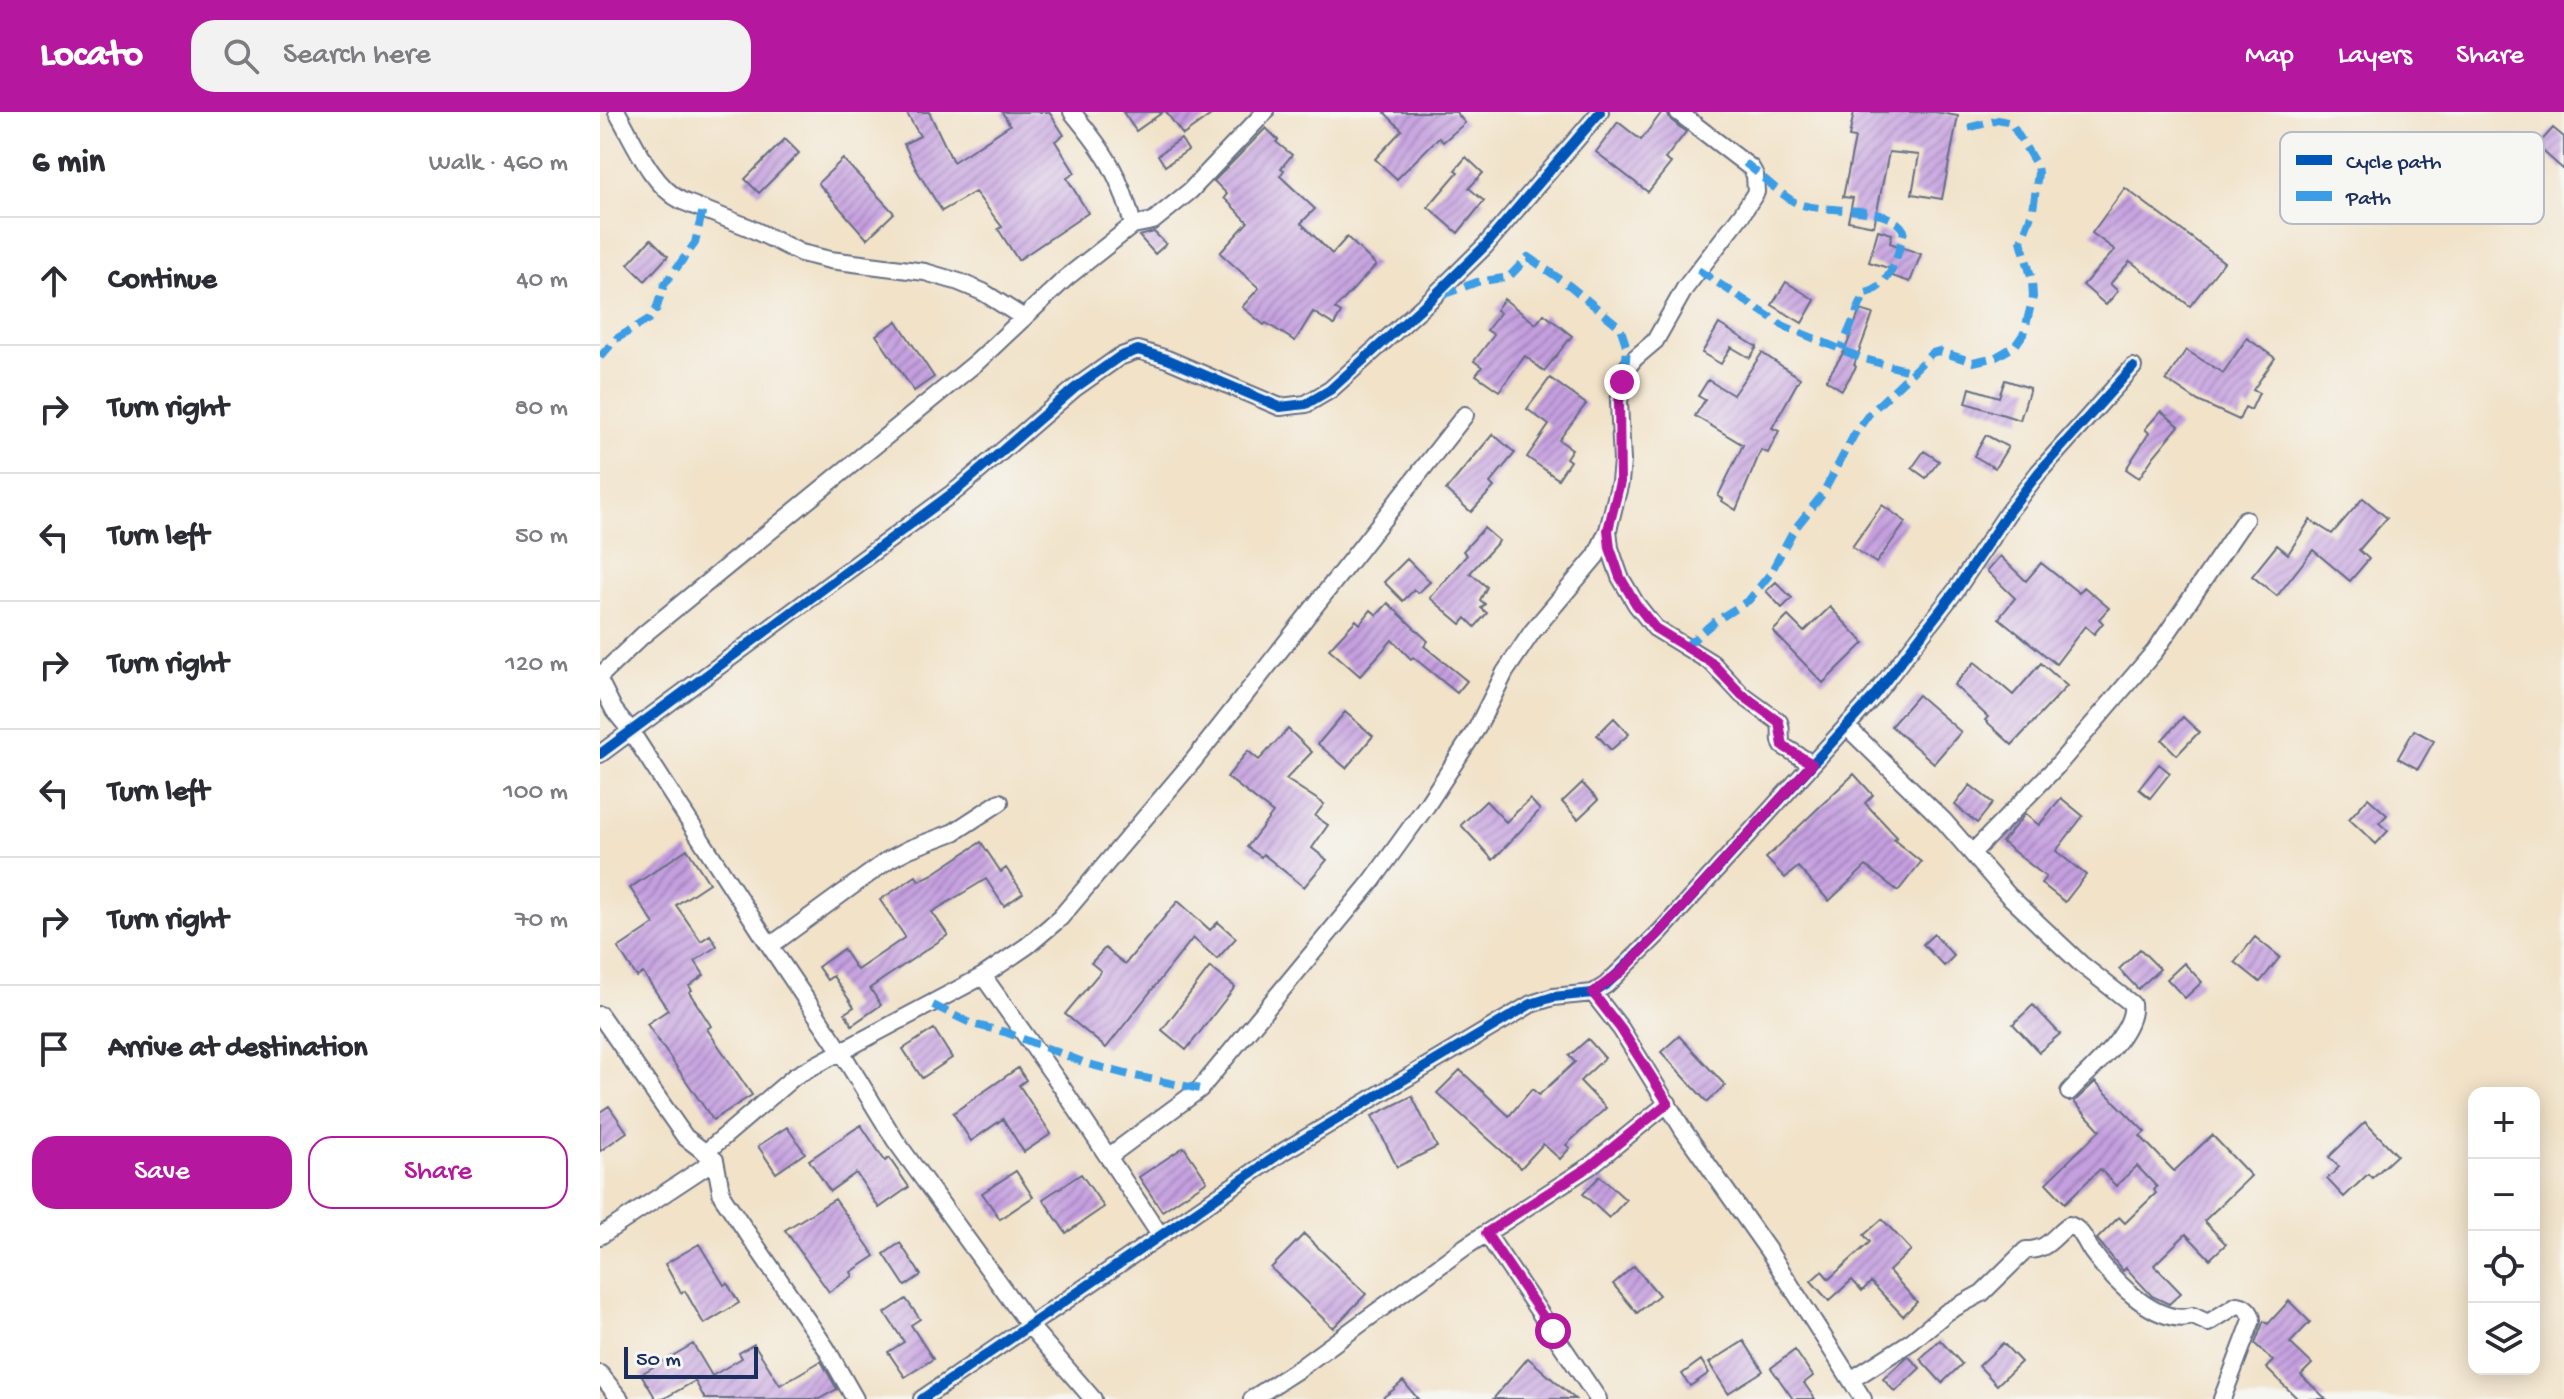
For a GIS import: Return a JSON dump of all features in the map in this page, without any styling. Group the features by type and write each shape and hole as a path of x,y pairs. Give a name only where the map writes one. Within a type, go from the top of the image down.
{"street":[{"path":"617,112 656,178 673,197 748,227 801,253 830,260 925,272 959,282 983,292 1024,318"},
{"path":"1072,112 1112,164 1125,193 1133,225"},
{"path":"600,676 643,635 977,362 1066,278 1133,225 1153,221 1190,191 1265,112"},
{"path":"600,754 958,489 1075,388 1119,357 1138,350 1167,359 1280,407 1306,404 1330,390 1485,246 1600,112"},
{"path":"1108,1157 1200,1089 1372,881 1477,728 1505,672 1532,632 1596,556 1608,530 1620,482 1619,402 1625,370 1655,341 1685,288 1756,192 1755,175 1751,168 1678,112"},
{"path":"922,1399 1284,1151 1531,1004 1553,997 1593,993 1622,971 1874,696 1956,590 2039,472 2133,367"},
{"path":"600,1236 710,1156 795,1076 983,976 1027,946 1060,918 1193,761 1465,415"},
{"path":"1972,853 2056,767 2155,651 2245,519"},
{"path":"1608,530 1610,548 1620,577 1655,628 1712,663 1742,695 1779,722 1783,746 1812,764"},
{"path":"600,682 614,710 840,1050 895,1140 1029,1325 1093,1399"},
{"path":"1846,726 1944,821 2008,895 2081,964 2132,1004 2131,1017 2119,1039 2069,1092"},
{"path":"770,946 888,860 954,832 1000,802"},
{"path":"983,976 1160,1235"},
{"path":"1593,993 1621,1029 1684,1131 1770,1253 1863,1399"},
{"path":"600,1015 685,1137 710,1156 722,1196 818,1335 855,1399"},
{"path":"1252,1399 1300,1368 1486,1233 1590,1166 1668,1103"},
{"path":"1851,1380 1912,1341 1947,1312 1982,1293 2026,1250 2038,1250 2069,1225 2079,1230 2093,1252 2134,1297 2169,1316 2180,1319 2193,1316 2208,1323 2237,1305 2250,1312 2252,1320 2222,1399"},
{"path":"1486,1233 1598,1399"},
{"path":"600,1374 620,1399"}],"building":[{"path":"906,112 929,112 953,162 1010,125 1002,112 1049,112 1064,135 1055,141 1075,173 1067,178 1088,213 1018,260 998,229 1002,227 975,192 942,211 904,144 920,136"},
{"path":"1123,112 1163,112 1136,131"},
{"path":"1166,112 1215,112 1183,135"},
{"path":"1384,112 1456,112 1465,123 1443,142 1439,137 1397,179 1375,159 1402,130"},
{"path":"1662,112 1667,113 1686,132 1665,159 1671,163 1648,192 1596,152 1618,122 1641,140"},
{"path":"1854,112 1935,112 1958,116 1942,199 1912,194 1919,155 1889,152 1874,226 1848,221 1853,198 1843,197 1855,138 1849,137"},
{"path":"1266,128 1278,140 1276,142 1292,155 1281,168 1284,170 1280,176 1315,209 1301,223 1332,254 1347,237 1376,265 1335,309 1341,313 1334,325 1313,312 1295,341 1266,323 1264,325 1242,307 1259,288 1220,253 1248,222 1224,198 1227,194 1214,181"},
{"path":"2553,128 2564,137 2564,170 2544,152 2544,138"},
{"path":"785,139 799,153 759,193 745,179"},
{"path":"1181,139 1188,150 1165,166 1158,155"},
{"path":"1466,157 1483,173 1469,188 1484,201 1458,233 1428,207 1458,172 1455,170"},
{"path":"843,159 894,213 867,239 818,183"},
{"path":"2125,188 2224,262 2190,306 2130,261 2110,284 2118,291 2106,305 2083,285 2115,250 2092,233"},
{"path":"1878,230 1892,234 1890,243 1921,254 1910,282 1892,276 1895,270 1869,262"},
{"path":"1154,232 1166,244 1155,254 1139,236"},
{"path":"651,239 668,256 645,281 628,264"},
{"path":"1786,282 1815,300 1802,323 1772,305"},
{"path":"1504,299 1536,324 1544,314 1572,336 1544,371 1525,356 1499,391 1476,375 1482,367 1474,361 1494,335 1487,330 1500,313 1496,310"},
{"path":"1860,310 1873,314 1854,365 1856,367 1842,390 1826,380 1845,350"},
{"path":"897,321 934,377 914,391 876,335"},
{"path":"1719,324 1757,347 1750,358 1731,347 1721,364 1702,353"},
{"path":"2247,338 2275,358 2253,390 2259,393 2251,410 2245,407 2239,420 2198,401 2166,380 2186,350 2223,373"},
{"path":"1762,353 1800,378 1772,428 1779,431 1768,453 1761,450 1736,510 1718,496 1743,445 1695,416 1705,400 1698,396 1708,380 1733,395"},
{"path":"1550,378 1586,404 1559,440 1572,449 1566,458 1570,461 1558,479 1527,457 1549,425 1527,409"},
{"path":"2005,380 2030,388 2020,420 1966,403 1970,388 1999,397"},
{"path":"2161,411 2179,426 2139,478 2126,469 2149,433 2145,429"},
{"path":"1493,434 1515,453 1490,483 1494,487 1471,512 1446,490"},
{"path":"1986,435 2008,447 1995,468 1974,456"},
{"path":"1924,451 1939,461 1926,478 1912,468"},
{"path":"2363,498 2387,518 2359,550 2369,559 2350,581 2313,550 2277,596 2252,576 2277,545 2288,554 2310,520 2332,534"},
{"path":"1882,505 1906,522 1876,563 1852,547"},
{"path":"1484,528 1499,541 1470,573 1487,587 1480,600 1485,604 1481,608 1487,613 1475,627 1466,618 1461,624 1430,598 1467,555 1463,551"},
{"path":"2000,556 2026,581 2041,563 2079,593 2084,587 2109,608 2099,619 2103,623 2094,634 2085,626 2056,664 1999,618 2015,598 1987,571"},
{"path":"1407,559 1430,582 1418,593 1414,590 1403,601 1384,582"},
{"path":"1776,582 1792,598 1782,608 1766,591"},
{"path":"1388,603 1428,641 1424,646 1467,681 1457,693 1413,657 1411,659 1392,640 1360,676 1329,649 1356,620 1360,624 1371,610 1377,615"},
{"path":"1830,607 1864,643 1823,683 1773,631 1788,616 1804,632"},
{"path":"1975,662 2013,695 2041,663 2067,686 2012,745 1954,685"},
{"path":"1918,695 1961,732 1934,763 1891,726"},
{"path":"1345,712 1373,736 1346,768 1318,744"},
{"path":"2183,717 2199,732 2177,755 2162,740"},
{"path":"1614,718 1629,734 1611,750 1597,735"},
{"path":"1288,729 1312,752 1286,779 1324,804 1315,816 1328,825 1312,848 1327,860 1304,887 1263,854 1261,857 1247,847 1273,813 1227,777 1248,751 1259,760"},
{"path":"2414,730 2434,741 2418,769 2398,758"},
{"path":"2159,764 2170,773 2150,798 2139,789"},
{"path":"1854,774 1873,795 1865,803 1897,837 1894,840 1921,862 1898,891 1866,866 1829,901 1798,867 1785,878 1766,858"},
{"path":"1582,783 1598,800 1578,819 1562,802"},
{"path":"1970,785 1993,803 1977,823 1955,805"},
{"path":"2061,798 2083,816 2056,851 2086,875 2065,902 2041,883 2046,877 2002,842 2025,814 2039,825"},
{"path":"2368,798 2387,815 2379,823 2388,831 2376,844 2349,819"},
{"path":"1530,799 1540,810 1493,860 1461,825 1486,801 1506,822"},
{"path":"981,842 1001,872 1006,868 1023,893 1004,906 986,879 932,912 948,935 870,988 881,1005 852,1025 845,1013 854,1007 833,976 827,980 818,967 843,949 857,970 904,938 880,900 916,876 919,881 933,874"},
{"path":"687,849 709,883 676,905 701,941 710,935 717,946 695,961 704,975 689,986 692,990 689,992 711,1026 707,1029 752,1095 713,1120 647,1024 668,1010 643,973 637,977 618,948 654,924 630,888"},
{"path":"1178,901 1210,930 1218,922 1236,938 1217,959 1193,938 1106,1048 1065,1014 1101,971 1091,963 1105,948 1125,964"},
{"path":"1934,934 1954,956 1944,966 1923,944"},
{"path":"2255,937 2280,957 2260,982 2235,962"},
{"path":"2140,949 2160,969 2138,989 2119,969"},
{"path":"2184,963 2202,982 2185,998 2167,979"},
{"path":"1210,967 1235,987 1186,1050 1162,1030"},
{"path":"2033,1005 2060,1034 2039,1052 2013,1024"},
{"path":"934,1029 952,1058 922,1078 903,1049"},
{"path":"1679,1036 1725,1085 1707,1102 1661,1052"},
{"path":"1588,1039 1605,1058 1580,1081 1606,1108 1566,1145 1570,1148 1560,1159 1543,1144 1521,1168 1437,1093 1460,1070 1509,1116 1532,1089 1539,1095 1575,1062 1569,1056"},
{"path":"1018,1068 1026,1080 1019,1085 1051,1134 1024,1152 1003,1119 971,1141 953,1113"},
{"path":"2095,1082 2145,1132 2140,1136 2174,1171 2212,1135 2251,1176 2204,1221 2226,1244 2210,1259 2186,1234 2154,1265 2181,1293 2169,1304 2152,1296 2126,1268 2123,1271 2097,1239 2119,1217 2125,1223 2156,1193 2154,1190 2157,1187 2137,1166 2116,1186 2100,1169 2065,1203 2046,1183 2100,1130 2074,1102"},
{"path":"1412,1096 1437,1147 1397,1167 1372,1116"},
{"path":"609,1106 627,1132 600,1151 600,1112"},
{"path":"2365,1122 2397,1155 2372,1178 2368,1174 2344,1197 2327,1179 2339,1167 2329,1157"},
{"path":"861,1125 885,1161 889,1158 909,1187 879,1208 856,1173 830,1191 809,1160"},
{"path":"787,1127 805,1153 776,1173 758,1146"},
{"path":"1184,1147 1207,1181 1162,1211 1139,1177"},
{"path":"1016,1171 1033,1197 1000,1219 982,1193"},
{"path":"1081,1174 1104,1207 1066,1233 1043,1199"},
{"path":"1600,1176 1626,1200 1609,1218 1583,1194"},
{"path":"835,1199 875,1256 829,1292 785,1230"},
{"path":"1882,1219 1911,1250 1889,1271 1917,1302 1903,1316 1871,1282 1862,1291 1852,1280 1829,1301 1811,1281 1822,1271 1829,1279 1870,1242 1864,1235"},
{"path":"1304,1234 1366,1294 1333,1328 1271,1268"},
{"path":"900,1243 921,1275 905,1286 884,1254"},
{"path":"699,1244 739,1303 704,1324 665,1264"},
{"path":"1634,1266 1659,1295 1637,1313 1613,1284"},
{"path":"906,1299 920,1319 911,1325 933,1359 905,1377 888,1352 904,1342 885,1313"},
{"path":"2289,1301 2310,1322 2290,1343 2312,1364 2301,1375 2326,1399 2298,1399 2266,1368 2273,1361 2255,1344 2264,1321 2268,1324"},
{"path":"1940,1340 1962,1364 1942,1383 1920,1359"},
{"path":"1744,1341 1763,1371 1728,1393 1709,1363"},
{"path":"2003,1343 2021,1362 1997,1385 1979,1366"},
{"path":"693,1344 712,1376 742,1358 739,1353 754,1344 780,1385 821,1361 837,1389 819,1399 705,1399 695,1381 663,1399 656,1399 641,1374"},
{"path":"1795,1350 1813,1376 1804,1383 1815,1399 1793,1399 1771,1368"},
{"path":"1908,1356 1920,1368 1895,1392 1883,1379"},
{"path":"1528,1358 1575,1399 1493,1399"},
{"path":"1701,1360 1709,1373 1690,1386 1682,1374"},
{"path":"1403,1381 1418,1399 1381,1399 1393,1390"}],"marked path":[{"path":"1685,647 1714,622 1749,600 1770,574 1793,531 1822,495 1854,435 1869,414 1932,353 1939,351 1973,362 1996,357 2015,346 2024,333 2033,297 2032,280 2021,241 2033,210 2037,166 2011,123 1998,120 1963,129"},
{"path":"1745,163 1799,204 1885,216 1904,231 1892,269 1881,285 1865,293 1841,349"},
{"path":"600,357 616,339 649,319 656,310 664,285 695,243 703,209"},
{"path":"1442,295 1477,282 1509,277 1528,257 1620,327 1627,348 1625,370"},
{"path":"1698,270 1784,326 1864,359 1913,372"},
{"path":"933,1005 972,1024 1005,1032 1088,1064 1200,1089"}],"cycle path":[{"path":"600,754 958,489 1075,388 1119,357 1138,350 1167,359 1280,407 1306,404 1330,390 1485,246 1600,112"},
{"path":"922,1399 1284,1151 1531,1004 1553,997 1593,993 1606,985 1660,932 1874,696 1956,590 2039,472 2133,367"}],"route":[{"path":"1553,1331 1486,1233 1590,1166 1668,1103 1621,1029 1593,993 1622,971 1660,932 1812,764 1783,746 1779,722 1742,695 1712,663 1655,628 1620,577 1610,548 1608,530 1622,461 1619,402 1622,382"}]}
